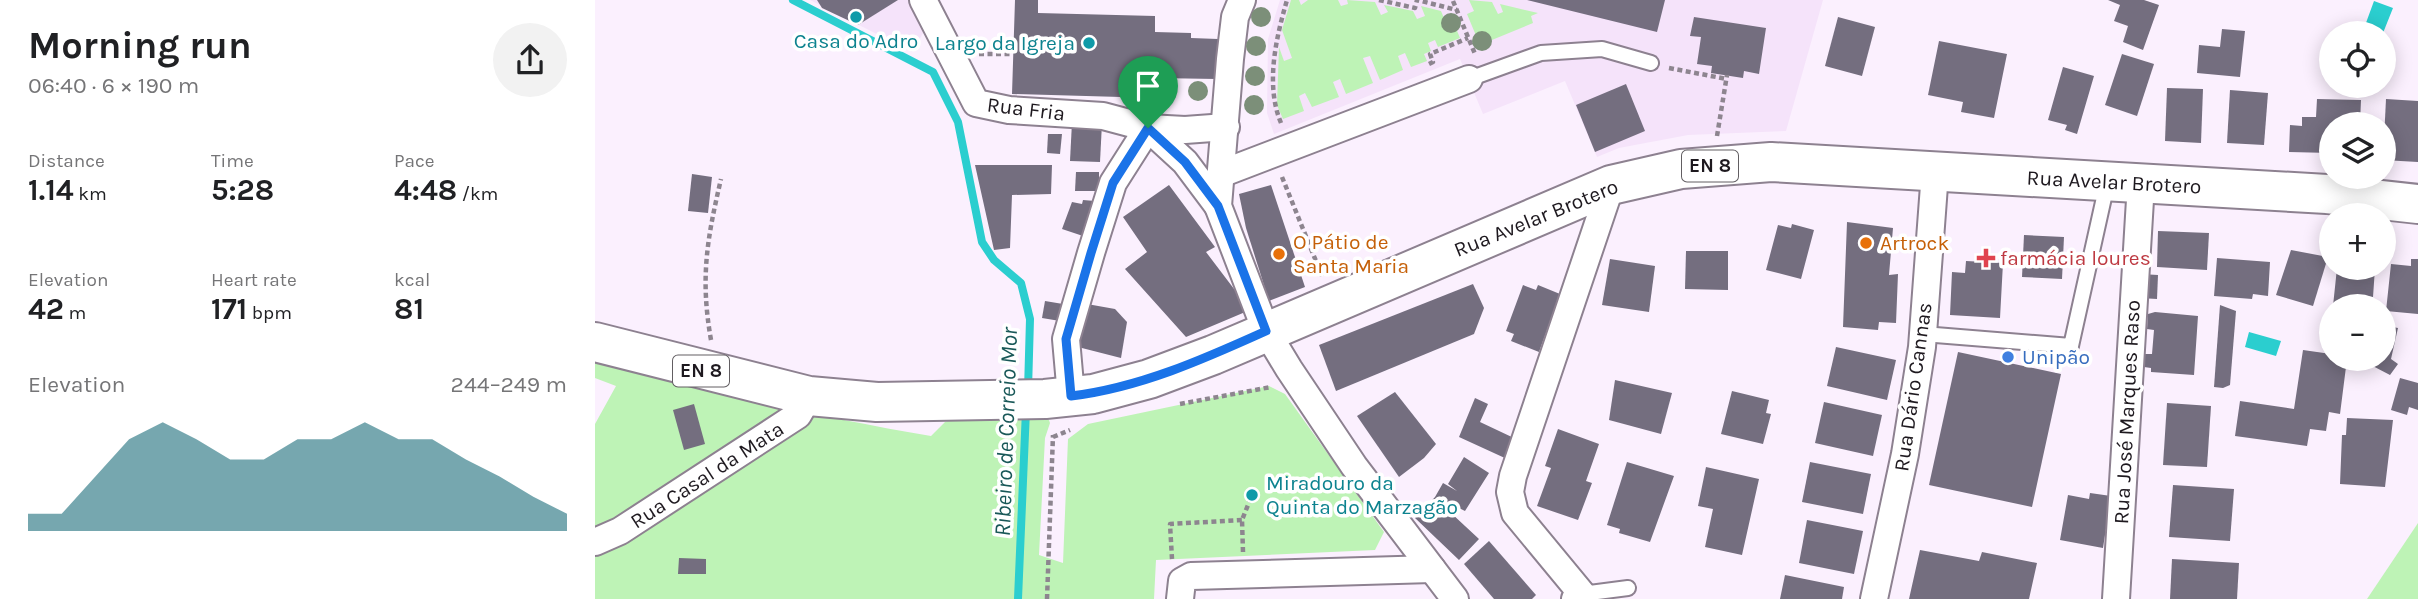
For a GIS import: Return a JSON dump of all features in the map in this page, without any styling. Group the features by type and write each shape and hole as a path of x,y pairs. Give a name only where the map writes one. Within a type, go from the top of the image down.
{"main road":[{"name":"Rua Avelar Brotero","path":"809,396 877,402 972,401 1063,405 1149,379 1213,355 1611,185 1681,169 1771,162 2327,194 2418,204"},
{"name":"EN 8","path":"595,342 703,372 809,396"}],"street":[{"name":"Rua Fria","path":"923,0 976,103 1009,110 1103,116 1148,128"},
{"path":"1218,206 1223,173 1232,45 1242,0"},
{"path":"1223,173 1476,77"},
{"path":"1148,128 1185,130 1226,127"},
{"path":"1148,128 1185,162 1218,206 1266,331 1354,466 1455,599"},
{"path":"1063,405 1066,339 1091,253 1113,183 1148,128"},
{"name":"Rua Dário Cannas","path":"1874,599 1905,454 1923,334 1935,172"},
{"name":"Rua José Marques Raso","path":"2116,599 2124,182"},
{"path":"1578,597 1515,513 1510,492 1513,476 1611,185"},
{"name":"Rua Casal da Mata","path":"595,542 620,531 797,415 809,396"},
{"path":"1181,590 1191,576 1432,569"}],"lane":[{"path":"1476,77 1541,53 1553,52 1602,49 1651,63"},
{"path":"1923,334 2071,346 2124,182"},
{"path":"1578,597 1628,588"}],"path":[{"path":"1287,0 1275,39 1275,108 1281,123 1293,118"},
{"path":"1379,0 1415,8 1417,0 1457,10"},
{"path":"1453,1 1468,38 1476,77"},
{"path":"1420,67 1433,62 1430,54 1468,38"},
{"path":"1676,70 1727,77 1717,134"},
{"path":"703,372 712,340 705,306 706,240 721,179"},
{"path":"1294,207 1320,271"},
{"path":"1178,405 1269,386 1277,390"},
{"path":"1053,437 1063,405"},
{"path":"1047,599 1053,437 1063,405"},
{"path":"1244,573 1242,520 1252,495"},
{"path":"1181,590 1172,560 1170,524 1242,520"}],"shaded area":[{"path":"810,0 910,0 926,28 912,52"},
{"path":"1280,0 1823,0 1786,131 1688,135 1619,148 1597,157 1565,81 1483,114 1460,59 1274,134 1267,113 1268,39"}],"green space":[{"path":"1291,0 1299,0 1301,5 1308,0 1338,0 1341,6 1348,4 1347,0 1375,2 1381,15 1388,12 1384,5 1413,11 1417,19 1425,16 1421,6 1441,11 1448,28 1455,26 1460,38 1438,47 1435,40 1428,43 1431,51 1424,54 1427,61 1411,67 1405,53 1398,56 1403,70 1380,80 1370,56 1363,58 1373,83 1346,94 1340,79 1333,82 1339,97 1312,107 1305,93 1299,96 1304,111 1283,119 1277,105 1279,47 1284,61 1292,58 1282,30"},
{"path":"1469,0 1492,2 1498,14 1503,12 1500,4 1538,13 1531,16 1533,23 1487,42 1484,36 1477,38 1467,14 1474,11"},
{"path":"595,354 761,402 931,436 945,422 964,415 1047,415 1050,423 1045,438 1039,555 1063,563 1068,439 1088,424 1269,386 1285,394 1384,532 1375,550 1156,560 1154,599 595,599 595,424 616,386 595,378"},
{"path":"2418,523 2418,599 2367,599"}],"water":[{"path":"2374,1 2393,8 2388,21 2367,21"},
{"path":"2249,332 2281,341 2276,356 2245,347"}],"building":[{"name":"Casa do Adro","path":"817,0 898,0 858,25 822,8"},
{"path":"1015,0 1038,0 1038,13 1155,16 1155,32 1191,33 1191,38 1218,39 1217,79 1156,78 1156,98 1012,94"},
{"path":"1527,0 1665,0 1657,32"},
{"path":"2108,0 2144,0 2159,5 2143,50 2123,42 2128,26 2114,21 2120,5"},
{"path":"1694,17 1766,28 1759,74 1744,71 1743,78 1711,73 1712,66 1697,64 1701,37 1690,36"},
{"path":"1838,17 1875,27 1862,76 1825,66"},
{"path":"2222,29 2245,31 2240,77 2197,73 2199,45 2220,47"},
{"path":"1939,41 2007,54 1994,118 1961,112 1963,102 1928,95"},
{"path":"2122,54 2154,64 2137,116 2105,105"},
{"path":"2063,67 2094,76 2077,134 2065,130 2067,125 2048,120"},
{"path":"1626,84 1645,131 1595,152 1576,105"},
{"path":"2167,88 2203,89 2201,143 2165,141"},
{"path":"2230,90 2268,93 2264,145 2227,143"},
{"path":"2317,99 2361,100 2360,112 2319,112 2319,153 2289,152 2290,125 2302,126 2302,117 2316,117"},
{"path":"2386,99 2418,101 2418,162 2396,161 2396,112 2385,112"},
{"path":"1072,122 1102,123 1100,162 1070,161"},
{"path":"1048,134 1062,134 1060,154 1047,153"},
{"path":"975,165 1052,165 1051,194 1012,195 1010,248 994,250"},
{"path":"1076,172 1099,172 1099,191 1075,191"},
{"path":"692,174 712,177 708,213 688,211"},
{"path":"1169,185 1215,247 1206,252 1250,310 1186,337 1125,269 1147,252 1123,217"},
{"path":"1271,185 1305,287 1269,301 1246,228 1239,194"},
{"path":"1083,200 1095,201 1083,236 1062,229 1072,202 1082,204"},
{"path":"1847,222 1893,228 1889,275 1898,274 1896,323 1879,322 1878,330 1843,327"},
{"path":"1792,224 1814,230 1801,279 1766,270 1778,225 1791,228"},
{"path":"2158,231 2209,233 2207,270 2157,267"},
{"path":"2024,235 2064,237 2062,279 2022,277"},
{"path":"2291,250 2319,255 2321,280 2313,306 2276,295"},
{"path":"1686,251 1728,251 1728,290 1685,289"},
{"path":"2217,258 2270,262 2268,296 2253,294 2252,299 2214,296"},
{"path":"1610,259 1655,266 1649,312 1602,305"},
{"path":"2411,259 2418,259 2418,314 2396,312 2396,294 2388,294 2389,280 2396,280 2396,264 2411,266"},
{"path":"1966,261 2003,263 2000,318 1950,315 1952,272 1965,273"},
{"path":"2141,274 2158,275 2157,299 2140,298"},
{"path":"2336,280 2374,280 2373,294 2334,294"},
{"path":"1473,284 1484,308 1474,334 1336,391 1319,345"},
{"path":"1523,285 1536,290 1538,285 1560,294 1539,352 1511,341 1514,334 1506,331"},
{"path":"1045,301 1063,304 1060,321 1042,318"},
{"path":"1087,304 1115,309 1127,322 1121,358 1078,347"},
{"path":"2220,305 2236,311 2230,385 2223,388 2214,387"},
{"path":"2155,312 2198,316 2194,375 2151,372 2151,368 2144,367 2145,354 2152,354 2154,330 2147,329 2148,314"},
{"path":"1836,347 1896,360 1887,400 1827,386"},
{"path":"2303,350 2319,352 2319,371 2345,371 2340,414 2329,412 2326,431 2310,429 2307,446 2235,436 2240,401 2294,409"},
{"path":"1958,352 2061,374 2032,507 1929,485"},
{"path":"2400,378 2418,383 2418,410 2409,407 2407,415 2391,410"},
{"path":"1615,380 1672,393 1661,434 1609,420"},
{"path":"1732,391 1769,400 1766,413 1771,414 1763,444 1721,434"},
{"path":"1395,392 1436,444 1424,458 1399,477 1357,416"},
{"path":"1475,398 1488,404 1480,422 1516,439 1507,459 1459,437"},
{"path":"1824,402 1882,415 1873,456 1815,443"},
{"path":"2167,403 2211,406 2207,467 2163,465"},
{"path":"694,404 705,444 684,450 673,410"},
{"path":"2347,418 2393,420 2385,487 2340,484 2342,435 2346,435"},
{"path":"1558,429 1599,444 1586,481 1592,483 1578,520 1537,506 1551,468 1545,466"},
{"path":"1464,457 1489,473 1465,511 1455,506 1451,513 1479,539 1459,560 1415,518 1435,497 1443,483 1457,491 1448,484"},
{"path":"1627,462 1674,476 1650,542 1619,533 1620,529 1607,525"},
{"path":"1810,462 1871,474 1863,514 1802,502"},
{"path":"1706,467 1759,479 1742,555 1705,547 1713,509 1698,506"},
{"path":"2173,485 2234,489 2230,541 2169,537"},
{"path":"2090,493 2111,496 2103,548 2060,540 2068,495 2089,499"},
{"path":"1807,520 1863,531 1854,574 1799,563"},
{"path":"1489,541 1536,595 1532,599 1494,599 1464,564"},
{"path":"1920,550 1979,561 1982,552 2037,563 2029,599 1909,599"},
{"path":"679,558 706,559 706,574 678,574"},
{"path":"2172,559 2239,563 2237,599 2170,599"},
{"path":"1785,575 1844,587 1842,599 1780,599"}],"waterway":[{"name":"Ribeiro de Correio Mor","path":"793,0 933,72 958,122 982,242 994,260 1021,283 1030,319 1028,390"},
{"name":"Ribeiro de Correio Mor","path":"1018,599 1026,410"}],"place":[{"name":"Casa do Adro","path":"856,17"},
{"name":"Largo da Igreja","path":"1089,43"},
{"name":"Artrock","path":"1866,243"},
{"name":"O Pátio de Santa Maria","path":"1279,254"},
{"name":"farmácia loures","path":"1986,258"},
{"name":"Unipão","path":"2008,357"},
{"name":"Miradouro da Quinta do Marzagão","path":"1252,495"}],"route":[{"path":"1148,128 1185,162 1218,206 1266,331 1149,379 1093,394 1071,396 1066,339 1113,183 1148,128"}]}
